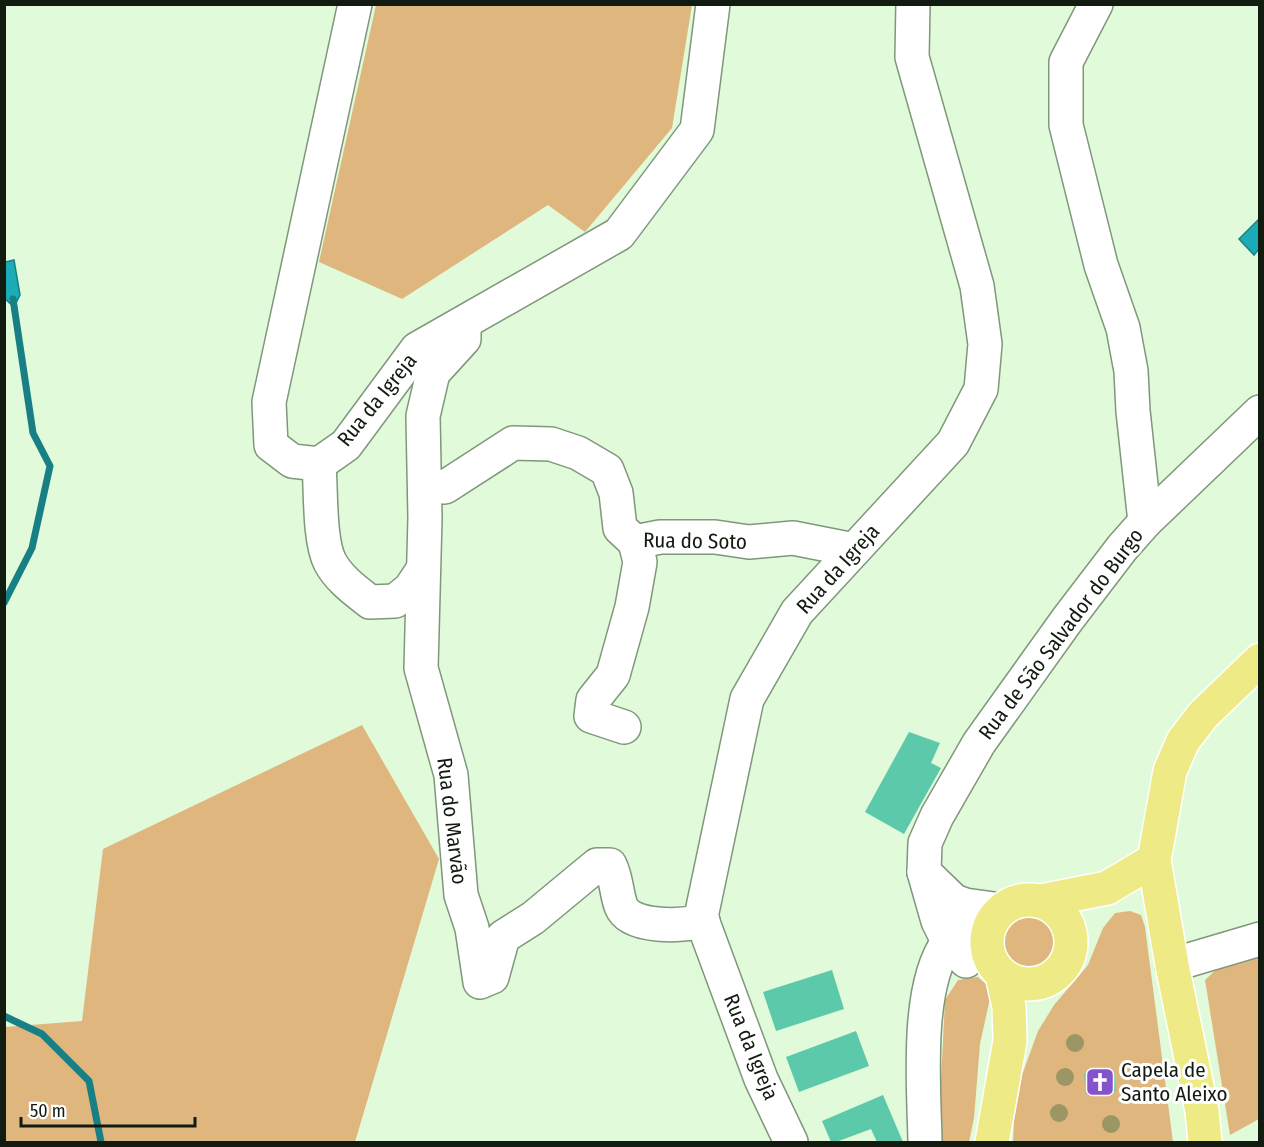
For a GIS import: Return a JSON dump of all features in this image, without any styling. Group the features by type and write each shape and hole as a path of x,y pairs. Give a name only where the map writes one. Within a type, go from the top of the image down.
{"main road":[{"path":"1203,1127 1172,965 1155,860 1170,771 1183,741 1203,715 1260,660"},
{"path":"1041,902 1107,888 1155,860"},
{"path":"1071,939 1107,888"},
{"path":"1027,900 1041,902 1052,907 1068,926 1071,939 1066,961 1059,971 1039,983 1025,984 1013,981 976,959 986,946 995,917 1013,903 1027,900"},
{"path":"976,959 1009,1007 1010,1041 995,1136"},
{"path":"1010,1041 1028,1008 1050,978"}],"street":[{"name":"Rua da Igreja","path":"355,4 269,402 271,445 291,461 319,464 346,445 417,350 619,234 697,130 713,4"},
{"name":"Rua da Igreja","path":"791,1143 761,1079 701,917 747,699 797,612 954,443 981,389 985,344 977,286 912,57 913,4"},
{"name":"Rua de São Salvador do Burgo","path":"976,959 938,921 924,872 925,843 937,816 979,743 1067,620 1122,548 1145,522 1131,371 1123,328 1101,265 1066,125 1066,62 1096,4"},
{"name":"Rua do Marvão","path":"464,323 464,339 433,373 423,416 425,485 421,668 451,775 461,895 472,928 480,982 492,977 503,937 533,918 597,865 610,866 616,878 622,908 634,920 659,924 688,924 703,921"},
{"path":"1145,522 1260,412"},
{"name":"Rua do Soto","path":"425,485 445,487 513,443 551,444 578,453 607,470 616,493 620,528 635,542 660,537 715,537 749,543 793,538 854,550"},
{"path":"319,464 322,525 330,561 346,582 370,602 395,601 410,589 422,571"},
{"path":"624,727 591,716 593,700 613,675 633,607 639,562 635,542"},
{"path":"924,872 954,901 995,917"},
{"path":"1172,965 1260,939"},
{"path":"926,1143 924,1086 928,988 947,969 976,959"}],"shaded area":[{"path":"376,5 692,5 672,128 585,232 548,205 402,299 319,262"},
{"path":"362,725 439,859 355,1142 5,1142 5,1027 82,1021 103,849"},
{"path":"1130,911 1141,915 1145,927 1173,1142 1013,1142 1014,1120 1022,1075 1038,1031 1054,1005 1088,965 1103,928 1115,913"},
{"path":"1022,913 1034,913 1044,917 1052,925 1056,941 1052,957 1044,965 1034,969 1022,969 1012,965 1004,957 1000,947 1000,935 1004,925 1012,917"},
{"path":"1259,954 1259,1119 1230,1135 1205,980 1218,968"},
{"path":"978,977 992,989 980,1044 974,1118 969,1142 938,1142 945,1000 958,980"}],"water":[{"path":"1259,219 1259,249 1254,255 1239,239"},
{"path":"14,260 20,295 14,307 4,298 5,262"}],"building":[{"path":"909,732 940,743 931,763 941,768 904,834 865,812"},
{"path":"832,970 844,1009 776,1031 763,992"},
{"path":"856,1031 869,1066 799,1092 786,1057"},
{"name":"Capela de Santo Aleixo","path":"1114,1071 1116,1091 1086,1094 1084,1074"},
{"path":"883,1095 903,1142 877,1142 871,1129 831,1142 822,1121"}],"waterway":[{"path":"4,603 32,548 50,466 33,433 13,299"},
{"path":"4,1016 42,1034 89,1081 101,1142"}],"place":[{"name":"Capela de Santo Aleixo","path":"1100,1082"}]}
